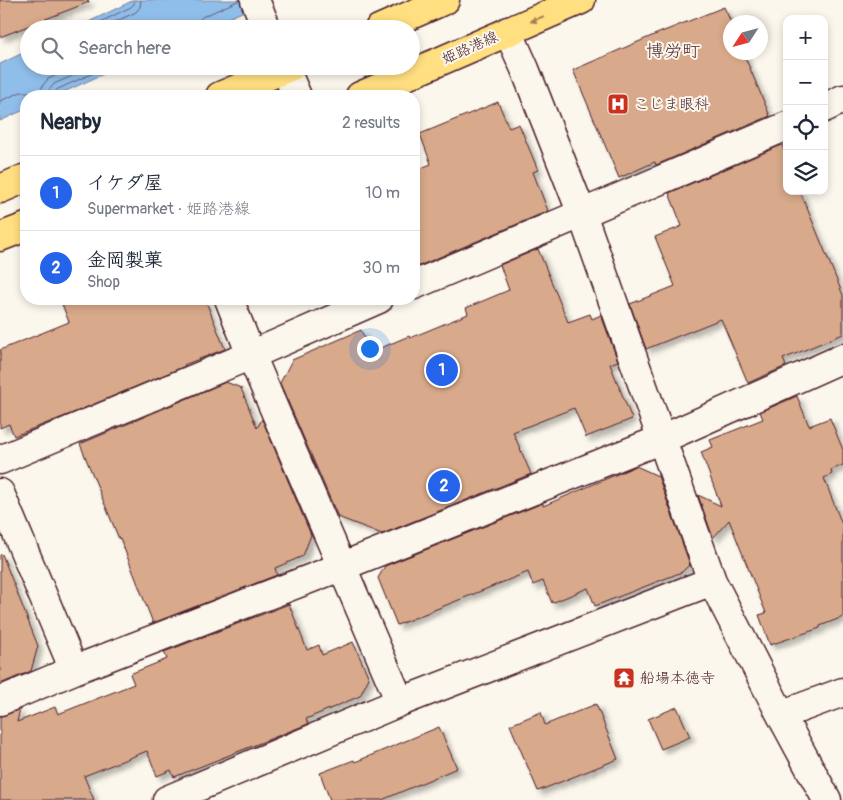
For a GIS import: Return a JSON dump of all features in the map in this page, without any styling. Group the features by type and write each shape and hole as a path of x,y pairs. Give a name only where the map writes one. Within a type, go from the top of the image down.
{"main road":[{"path":"399,20 445,0"},
{"name":"姫路港線","path":"420,70 582,0"},
{"path":"234,90 269,75"},
{"name":"姫路港線","path":"374,90 408,75"},
{"path":"0,189 20,181"},
{"path":"0,237 20,229"}],"street":[{"path":"508,31 582,214 712,581 827,800"},
{"path":"290,75 295,90"},
{"path":"828,106 843,99"},
{"path":"420,282 783,128"},
{"path":"232,305 251,355 400,702"},
{"path":"0,460 251,355 364,305"},
{"path":"0,701 74,670 662,440 843,358"},
{"path":"0,493 74,670"},
{"path":"167,800 400,702 712,581"},
{"path":"781,715 843,692"}],"water":[{"path":"134,0 270,0 224,20 93,20"},
{"path":"20,54 20,75 101,75 68,90 20,90 20,112 0,121 0,64"}],"building":[{"path":"0,0 88,0 89,2 43,20 20,20 20,29 0,37"},
{"path":"724,7 728,15 723,15 723,60 746,60 770,116 656,165 655,162 619,178 573,70"},
{"path":"498,102 509,128 519,124 538,170 533,172 548,211 420,265 420,169 431,164 420,134"},
{"path":"782,145 783,195 802,195 843,295 843,334 783,359 786,366 748,383 721,319 646,349 630,304 675,286 655,237 682,226 669,193"},
{"path":"538,249 568,322 590,314 592,319 601,315 618,361 610,364 632,419 586,437 574,408 513,432 531,474 382,534 338,517 280,383 292,360 361,330 371,352 468,314 466,308 509,290 500,265"},
{"path":"62,305 207,305 225,349 14,436 9,424 0,428 0,350 69,322"},
{"path":"226,382 241,388 257,428 262,419 311,535 303,556 275,568 277,575 153,623 120,538 80,444"},
{"path":"797,396 809,426 830,418 843,450 843,465 831,470 832,474 824,478 843,527 843,617 820,626 820,628 770,645 759,615 766,613 729,520 713,538 698,495 721,506 701,452 713,447 710,440 763,419 760,412"},
{"path":"636,466 658,476 690,564 682,572 595,606 588,588 552,603 543,581 533,585 528,572 397,625 378,578 385,566 543,503 543,506"},
{"path":"2,554 38,646 31,671 0,684 0,555"},
{"path":"289,604 307,650 319,645 322,655 353,642 369,678 360,696 306,719 308,724 174,777 171,770 157,776 147,751 84,776 94,800 0,800 0,716 20,709 17,722 55,707 58,714 134,684 130,674 167,659 164,652"},
{"path":"596,704 618,759 538,791 510,725 541,712 545,725"},
{"path":"677,707 690,737 661,749 648,719"},
{"path":"439,727 457,768 382,800 330,800 320,773 354,760 355,762"}],"place":[{"name":"こじま眼科","path":"618,104"},
{"name":"イケダ屋","path":"442,370"},
{"name":"金岡製菓","path":"444,486"},
{"name":"船場本徳寺","path":"624,678"}],"district":[{"name":"博労町","path":"673,51"}]}
